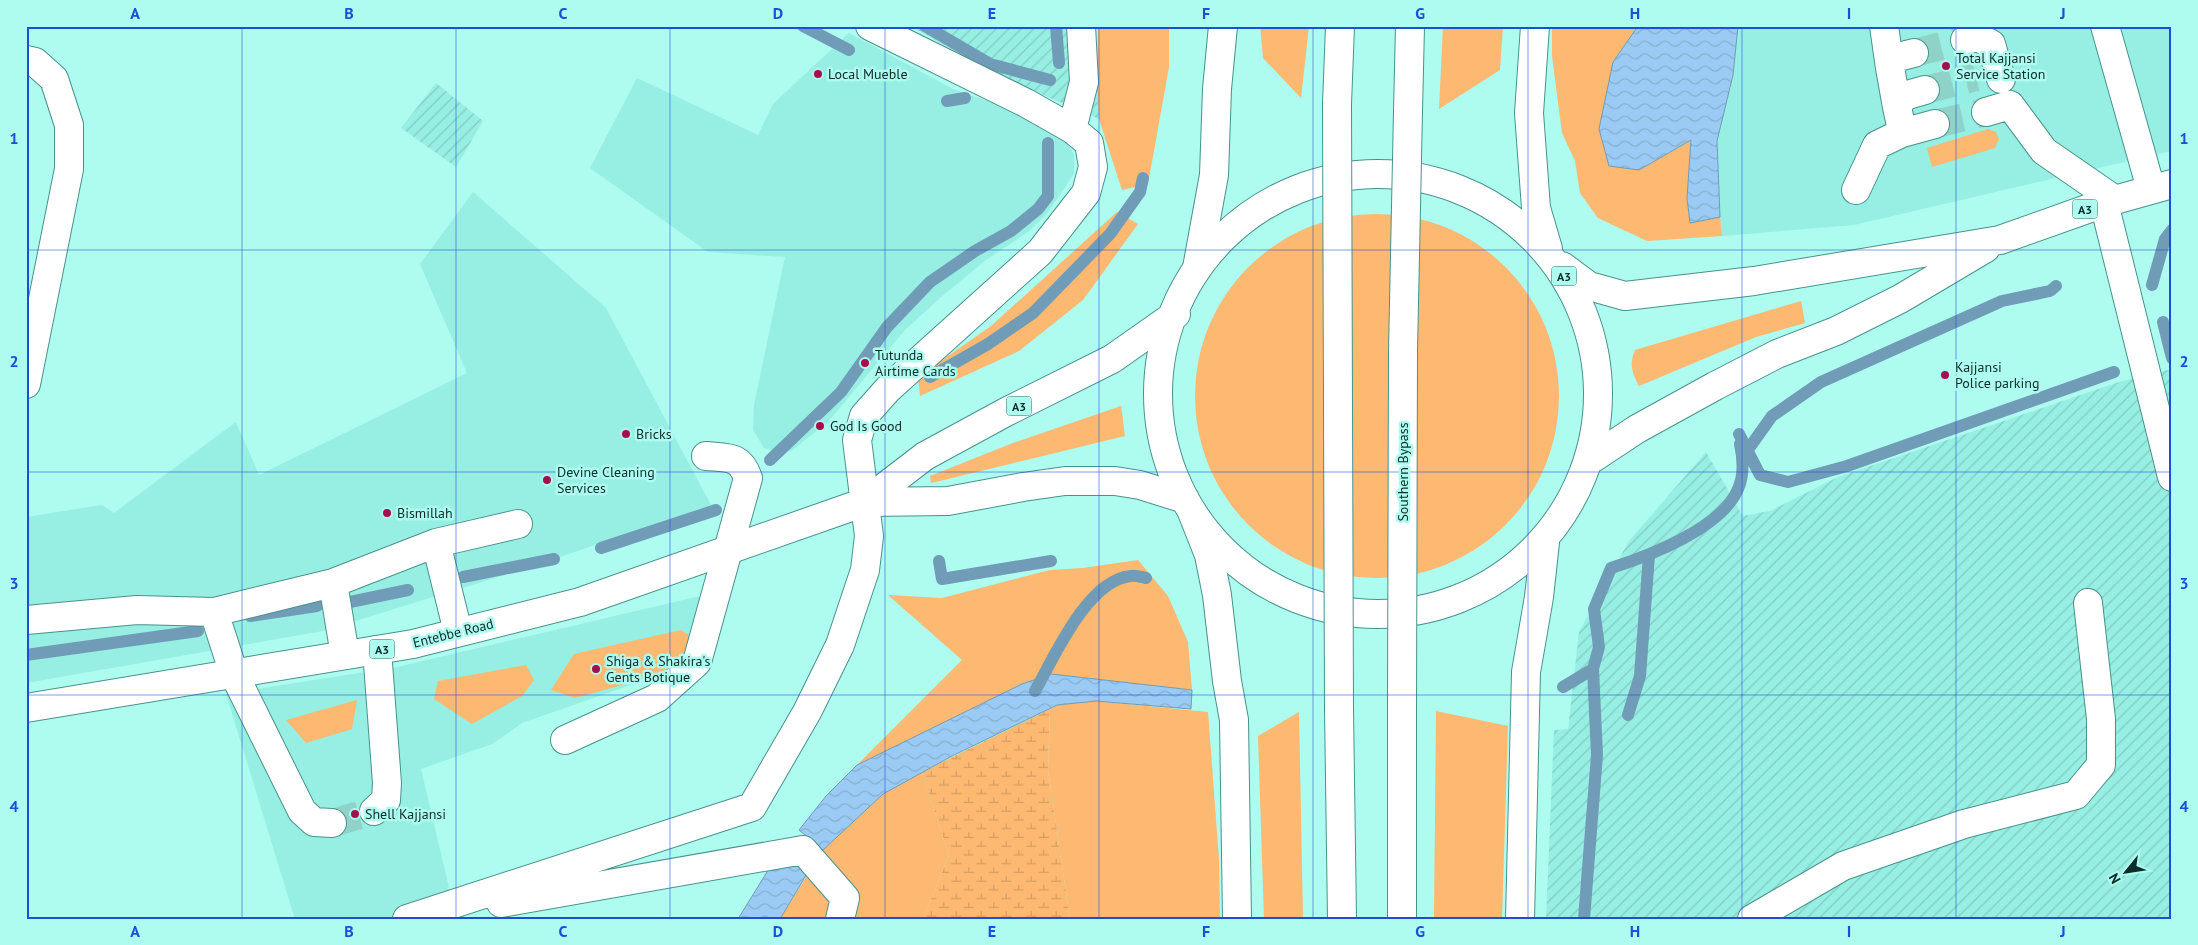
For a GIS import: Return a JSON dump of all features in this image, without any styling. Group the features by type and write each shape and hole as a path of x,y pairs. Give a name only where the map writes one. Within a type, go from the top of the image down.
{"main road":[{"path":"407,919 752,807 807,712 840,645 865,570 869,536 857,440 864,416 888,389 1040,252 1086,194 1093,167 1089,143 1072,129 1026,103 870,26"},
{"path":"1072,129 1084,82 1081,26"},
{"path":"1197,268 1214,175 1217,90 1223,26"},
{"path":"1340,26 1338,104 1339,709 1342,919"},
{"name":"Southern Bypass","path":"1402,919 1403,351 1410,26"},
{"path":"1535,26 1530,113 1536,208 1551,255"},
{"path":"1884,26 1900,120"},
{"path":"2105,26 2161,186"},
{"path":"1981,37 1988,78 1998,108 2044,151 2110,201 2172,477"},
{"path":"1890,68 1898,57 1914,53"},
{"path":"26,60 35,62 54,79 69,125 69,169 26,384"},
{"path":"1856,190 1877,144 1900,120 1904,96 1925,90"},
{"path":"1900,120 1935,124"},
{"name":"A3","path":"1551,255 1578,300 1591,335 1600,391 1593,458 1573,504 1545,542 1505,570 1472,588 1414,609 1348,613 1284,599 1244,571 1221,550 1189,506 1161,444 1158,398 1162,356 1183,294 1197,268 1240,220 1306,184 1381,172 1462,192 1489,203 1589,286 1625,296 1754,281 2000,240 2110,201 2161,186"},
{"name":"A3","path":"1593,458 1637,429 1715,386 1777,354 1836,331 1900,299 2000,240"},
{"name":"A3","path":"866,502 925,456 1006,412 1112,359 1176,314"},
{"path":"565,740 657,698 697,662 748,478 744,468 735,459 706,456"},
{"name":"A3","path":"866,502 948,502 1023,487 1065,481 1123,482 1140,485 1189,506"},
{"name":"Entebbe Road","path":"26,708 413,644 580,602 866,502"},
{"path":"1189,506 1209,555 1218,595 1227,681 1234,720 1237,919"},
{"path":"26,620 137,610 214,612 333,584 436,543 518,524"},
{"path":"1520,919 1526,672 1539,597 1545,542"},
{"path":"436,543 458,632"},
{"path":"333,584 345,655"},
{"path":"1752,919 1843,866 1964,824 2076,795 2100,766 2101,719 2088,603"},
{"path":"214,612 234,674 302,811 314,822 332,823"},
{"path":"374,811 386,800 387,783 377,650"},
{"path":"413,919 803,850 845,898 840,919"}],"shaded area":[{"path":"910,26 1096,26 1099,119 1004,78"},
{"path":"1738,26 2172,26 2172,151 1854,225 1722,236 1718,208 1717,141 1733,75"},
{"path":"849,33 953,89 1010,109 1066,141 1074,154 1074,174 1046,215 1028,232 986,260 940,298 905,330 827,423 791,451 781,453 764,448 753,430 754,405 785,257 708,252 590,168 637,78 758,135 773,104"},
{"path":"436,83 483,121 456,167 401,128"},
{"path":"473,192 606,308 711,505 543,563 323,631 26,683 26,517 102,505 114,513 236,422 259,475 467,373 420,264"},
{"path":"2172,369 2172,919 1546,919 1554,730 1568,729 1579,632 1629,541 1706,452 1743,516 1770,511 1838,477 2119,382"},
{"path":"700,596 695,639 665,673 522,723 492,744 421,769 454,909 422,919 295,919 226,694 397,667"}],"green space":[{"path":"1098,26 1169,26 1169,67 1148,184 1122,190 1099,119 1097,83"},
{"path":"1260,26 1309,26 1301,98 1263,58"},
{"path":"1443,26 1503,26 1500,70 1439,109"},
{"path":"1552,26 1638,26 1613,62 1639,170 1692,140 1687,198 1690,222 1720,217 1722,236 1647,241 1598,218 1580,193 1575,161 1562,133 1552,56"},
{"path":"1988,129 1996,132 1999,139 1995,148 1932,167 1927,148"},
{"path":"1117,212 1138,224 1083,300 1019,351 920,396 918,377 991,326"},
{"path":"1377,214 1412,218 1447,228 1478,245 1506,267 1528,295 1545,326 1555,361 1559,396 1555,431 1545,466 1528,497 1506,525 1478,547 1447,564 1412,574 1377,578 1342,574 1307,564 1276,547 1248,525 1226,497 1209,466 1199,431 1195,396 1199,361 1209,326 1226,295 1248,267 1276,245 1307,228 1342,218"},
{"path":"1801,301 1805,323 1756,337 1639,386 1633,373 1632,364 1635,350"},
{"path":"1121,406 1125,436 931,483 930,476 1013,443"},
{"path":"1138,560 1168,596 1188,642 1192,690 1051,674 1022,684 857,765 962,660 888,595 942,598 1050,570 1083,568"},
{"path":"681,630 695,639 673,671 575,698 551,690 574,654"},
{"path":"526,665 534,680 522,696 472,724 434,699 438,681"},
{"path":"357,700 352,729 306,743 286,720"},
{"path":"1096,701 1208,712 1219,860 1220,919 1070,919 1048,770 1050,709 1057,705"},
{"path":"1050,709 1048,770 1070,919 923,919 949,855 922,772"},
{"path":"1436,711 1508,726 1502,919 1434,919"},
{"path":"1299,712 1303,919 1264,919 1258,736"},
{"path":"922,772 949,855 923,919 780,919 823,850 883,794"}],"water":[{"path":"1638,26 1738,26 1733,75 1717,141 1720,217 1690,223 1687,198 1691,140 1639,170 1609,166 1599,129 1613,62"},
{"path":"1051,674 1192,690 1191,709 1096,701 1057,705 952,756 883,794 823,850 799,830 826,796 857,765 1022,684"},
{"path":"780,851 808,872 780,919 738,919"}],"waterway":[{"path":"803,26 849,50"},
{"path":"925,26 990,64 1050,80"},
{"path":"1056,26 1059,63"},
{"path":"947,101 965,98"},
{"path":"770,460 841,392 887,327 930,282 975,251 1011,231 1038,209 1048,196 1048,143"},
{"path":"930,377 988,344 1033,313 1110,234 1140,192 1143,178"},
{"path":"2152,285 2165,239 2172,230"},
{"path":"1747,451 1772,416 1821,382 2002,301 2050,291 2056,286"},
{"path":"2163,322 2172,358"},
{"path":"1739,434 1760,475 1788,482 1847,466 2114,372"},
{"path":"1563,687 1593,669 1599,647 1594,609 1611,568 1645,556 1683,539 1717,516 1730,503 1740,484 1742,467 1740,444"},
{"path":"601,548 716,510"},
{"path":"1628,715 1640,676 1649,555"},
{"path":"463,577 554,559"},
{"path":"939,561 942,579 1051,561"},
{"path":"1035,691 1062,641 1086,605 1100,591 1115,581 1131,576 1146,578"},
{"path":"350,602 408,590"},
{"path":"250,616 317,606"},
{"path":"26,655 198,631"},
{"path":"1584,919 1597,755 1593,669"}],"tunnel":[{"path":"1914,53 1965,40"},
{"path":"1925,90 1976,77"},
{"path":"1935,124 1986,112"},
{"path":"332,823 374,811"}],"place":[{"name":"Total Kajjansi Service Station","path":"1946,66"},
{"name":"Local Mueble","path":"818,74"},
{"name":"Tutunda Airtime Cards","path":"865,363"},
{"name":"Kajjansi Police parking","path":"1945,375"},
{"name":"God Is Good","path":"820,426"},
{"name":"Bricks","path":"626,434"},
{"name":"Devine Cleaning Services","path":"547,480"},
{"name":"Bismillah","path":"387,513"},
{"name":"Shiga & Shakira's Gents Botique","path":"596,669"},
{"name":"Shell Kajjansi","path":"355,814"}]}
